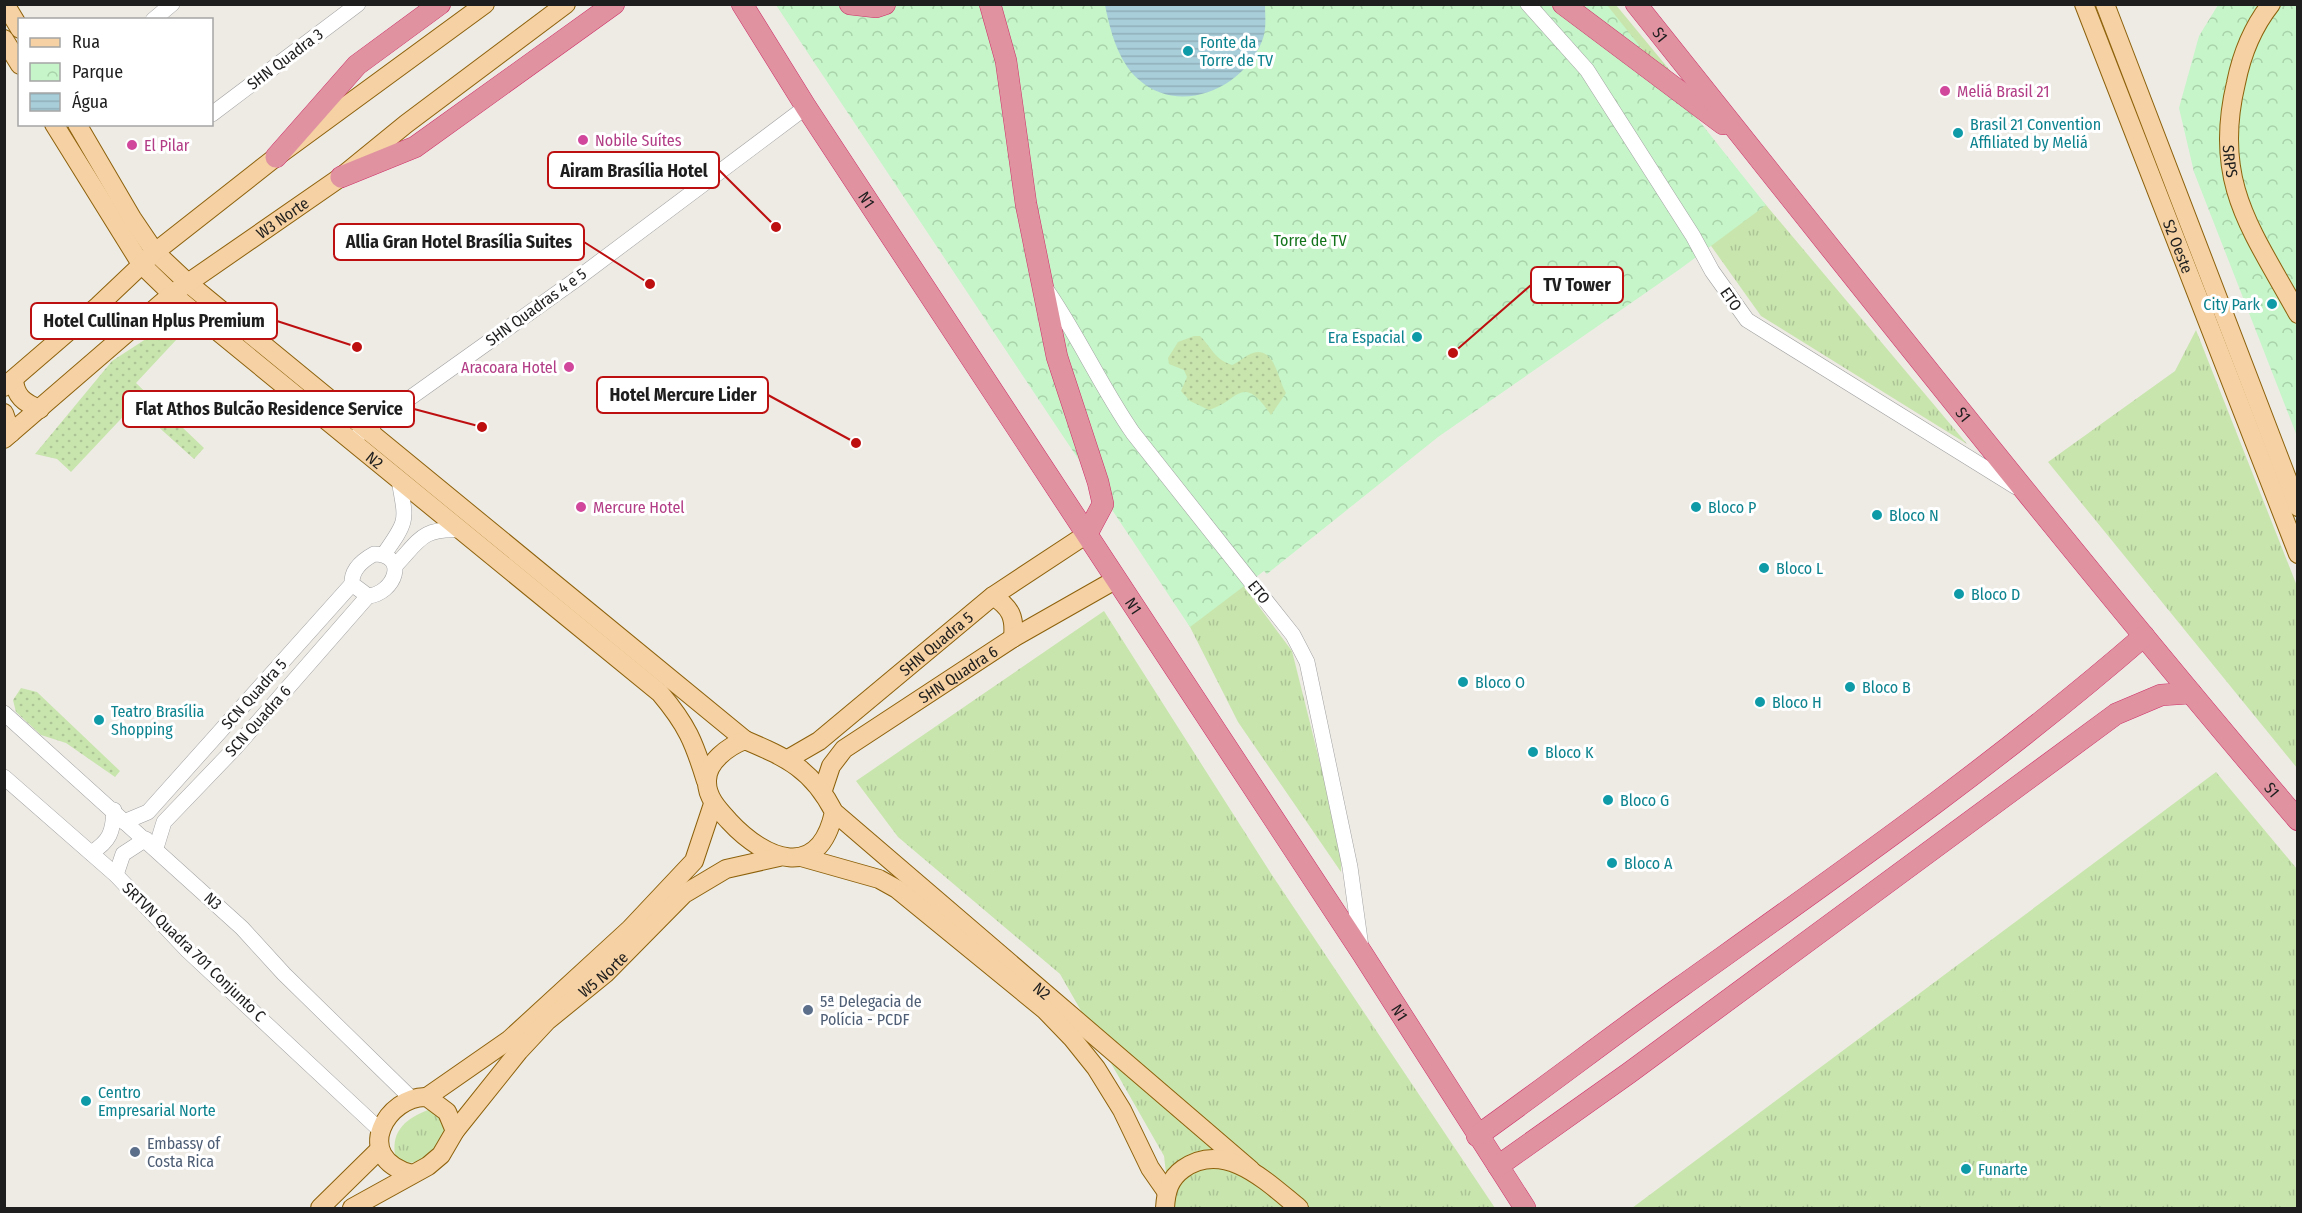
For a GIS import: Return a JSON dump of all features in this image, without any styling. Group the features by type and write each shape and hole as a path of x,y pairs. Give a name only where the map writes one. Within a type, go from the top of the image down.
{"highway":[{"path":"276,157 357,65 440,4"},
{"path":"341,177 416,147 614,4"},
{"name":"N1","path":"742,4 806,107 1115,580 1362,953 1525,1209"},
{"path":"850,4 876,7 885,4"},
{"path":"990,4 1006,61 1041,281 1057,357 1103,504 1087,534"},
{"path":"1563,4 1745,140"},
{"name":"S1","path":"1636,4 2144,636 2298,820"},
{"path":"1477,1136 2013,744 2089,685 2144,636"},
{"path":"1498,1166 1638,1066 2116,714 2161,695 2191,693"}],"main road":[{"path":"4,4 18,25"},
{"path":"40,409 22,400 9,383 98,306 148,258 276,157 485,4"},
{"name":"W3 Norte","path":"8,436 172,294 341,177 405,124 566,4"},
{"name":"S2 Oeste","path":"2084,4 2298,554"},
{"name":"S2 Oeste","path":"2105,4 2298,507"},
{"name":"SRPS","path":"2271,4 2255,25 2240,64 2229,115 2228,148 2232,182 2243,213 2298,314"},
{"path":"4,39 18,62"},
{"name":"N2","path":"78,126 148,258 188,283 358,435 399,480 660,693 682,718 694,742 706,781"},
{"path":"58,130 86,141"},
{"name":"N2","path":"58,130 172,294 358,435 745,740"},
{"path":"4,413 8,436"},
{"name":"SHN Quadra 5","path":"788,759 819,741 993,596 1087,534"},
{"name":"SHN Quadra 6","path":"823,790 831,766 844,749 1013,638 1115,580"},
{"path":"993,596 1005,603 1013,615 1013,638"},
{"path":"745,740 788,759 823,790 834,812 823,842 813,852 801,857 779,857 756,846 713,804 706,781 712,765 725,749 745,740"},
{"name":"W5 Norte","path":"420,1098 508,1040 630,929 694,861 713,804"},
{"name":"N2","path":"834,812 1299,1209"},
{"name":"W5 Norte","path":"455,1131 519,1051 548,1021 606,973 684,894 726,870 779,857"},
{"name":"N2","path":"801,857 870,876 897,889 1046,1010 1096,1068 1166,1200"},
{"path":"352,1209 428,1166 441,1155 455,1131 447,1112 420,1098 398,1107 381,1131 379,1150 383,1157 399,1171 412,1174"},
{"path":"320,1209 379,1150"},
{"path":"1166,1200 1176,1174 1192,1162 1209,1158 1251,1170"}],"street":[{"path":"155,18 172,4"},
{"name":"SHN Quadra 3","path":"213,113 358,4"},
{"name":"ETO","path":"1528,4 1587,70 1693,236 1712,271 1747,320 2030,495"},
{"name":"SHN Quadras 4 e 5","path":"358,435 574,281 806,107"},
{"name":"ETO","path":"1041,281 1062,312 1110,399 1133,433 1293,635 1306,662 1350,867 1362,953"},
{"path":"384,554 404,526 405,517 399,480"},
{"path":"395,566 384,554 374,554 367,557 352,577 352,584 368,596 384,590 394,576 395,566 428,533 436,529 460,530"},
{"name":"SCN Quadra 5","path":"119,816 148,812 352,584"},
{"name":"SCN Quadra 6","path":"151,844 165,822 236,747 368,596"},
{"name":"N3","path":"4,713 242,928 284,974 420,1098"},
{"name":"SRTVN Quadra 701 Conjunto C","path":"4,777 116,875 188,951 381,1131"},
{"path":"91,853 108,842 119,816"},
{"path":"116,875 123,854 151,844"}],"green space":[{"name":"Torre de TV","path":"776,5 1607,5 1766,205 1680,269 1438,437 1267,574 1264,571 1190,627"},
{"path":"1580,5 1616,5 1682,85"},
{"name":"City Park","path":"2218,5 2297,5 2297,436 2194,172 2179,108 2199,36"},
{"path":"1738,176 1766,205 1967,444 1761,316 1689,215"},
{"path":"2196,330 2297,586 2297,768 2048,462 2175,371"},
{"path":"170,333 177,339 136,383 204,448 194,459 134,405 71,472 57,459 35,454 112,361 152,335"},
{"path":"1200,336 1217,356 1232,365 1253,353 1260,352 1271,359 1286,393 1271,415 1261,402 1247,392 1240,393 1209,410 1190,401 1181,391 1187,377 1184,370 1169,364 1168,358 1178,342"},
{"path":"1231,569 1292,651 1341,847 1341,872 1238,722 1190,627 1159,574"},
{"path":"1104,611 1272,875 1495,1208 1170,1208 1164,1156 1060,974 898,837 856,781"},
{"path":"21,688 37,692 120,771 115,777 66,743 41,735 16,712 13,700"},
{"path":"2216,772 2297,869 2297,1208 1632,1208"},
{"path":"428,1110 441,1112 448,1138 422,1162 404,1163 395,1155 394,1146 398,1132 407,1121"}],"water":[{"name":"Fonte da Torre de TV","path":"1105,5 1265,5 1265,32 1253,58 1226,84 1209,92 1191,96 1173,96 1155,90 1131,72 1116,45"}],"place":[{"name":"Fonte da Torre de TV","path":"1188,51"},
{"name":"Meliá Brasil 21","path":"1945,91"},
{"name":"Brasil 21 Convention Affiliated by Meliá","path":"1958,133"},
{"name":"Nobile Suítes","path":"583,140"},
{"name":"El Pilar","path":"132,145"},
{"name":"Airam Brasília Hotel","path":"776,227"},
{"name":"Allia Gran Hotel Brasília Suites","path":"650,284"},
{"name":"City Park","path":"2272,304"},
{"name":"Era Espacial","path":"1417,337"},
{"name":"Hotel Cullinan Hplus Premium","path":"357,347"},
{"name":"TV Tower","path":"1453,353"},
{"name":"Aracoara Hotel","path":"569,367"},
{"name":"Flat Athos Bulcão Residence Service","path":"482,427"},
{"name":"Hotel Mercure Lider","path":"856,443"},
{"name":"Mercure Hotel","path":"581,507"},
{"name":"Bloco P","path":"1696,507"},
{"name":"Bloco N","path":"1877,515"},
{"name":"Bloco L","path":"1764,568"},
{"name":"Bloco D","path":"1959,594"},
{"name":"Bloco O","path":"1463,682"},
{"name":"Bloco B","path":"1850,687"},
{"name":"Bloco H","path":"1760,702"},
{"name":"Teatro Brasília Shopping","path":"99,720"},
{"name":"Bloco K","path":"1533,752"},
{"name":"Bloco G","path":"1608,800"},
{"name":"Bloco A","path":"1612,863"},
{"name":"5ª Delegacia de Polícia - PCDF","path":"808,1010"},
{"name":"Centro Empresarial Norte","path":"86,1101"},
{"name":"Embassy of Costa Rica","path":"135,1152"},
{"name":"Funarte","path":"1966,1169"}]}
